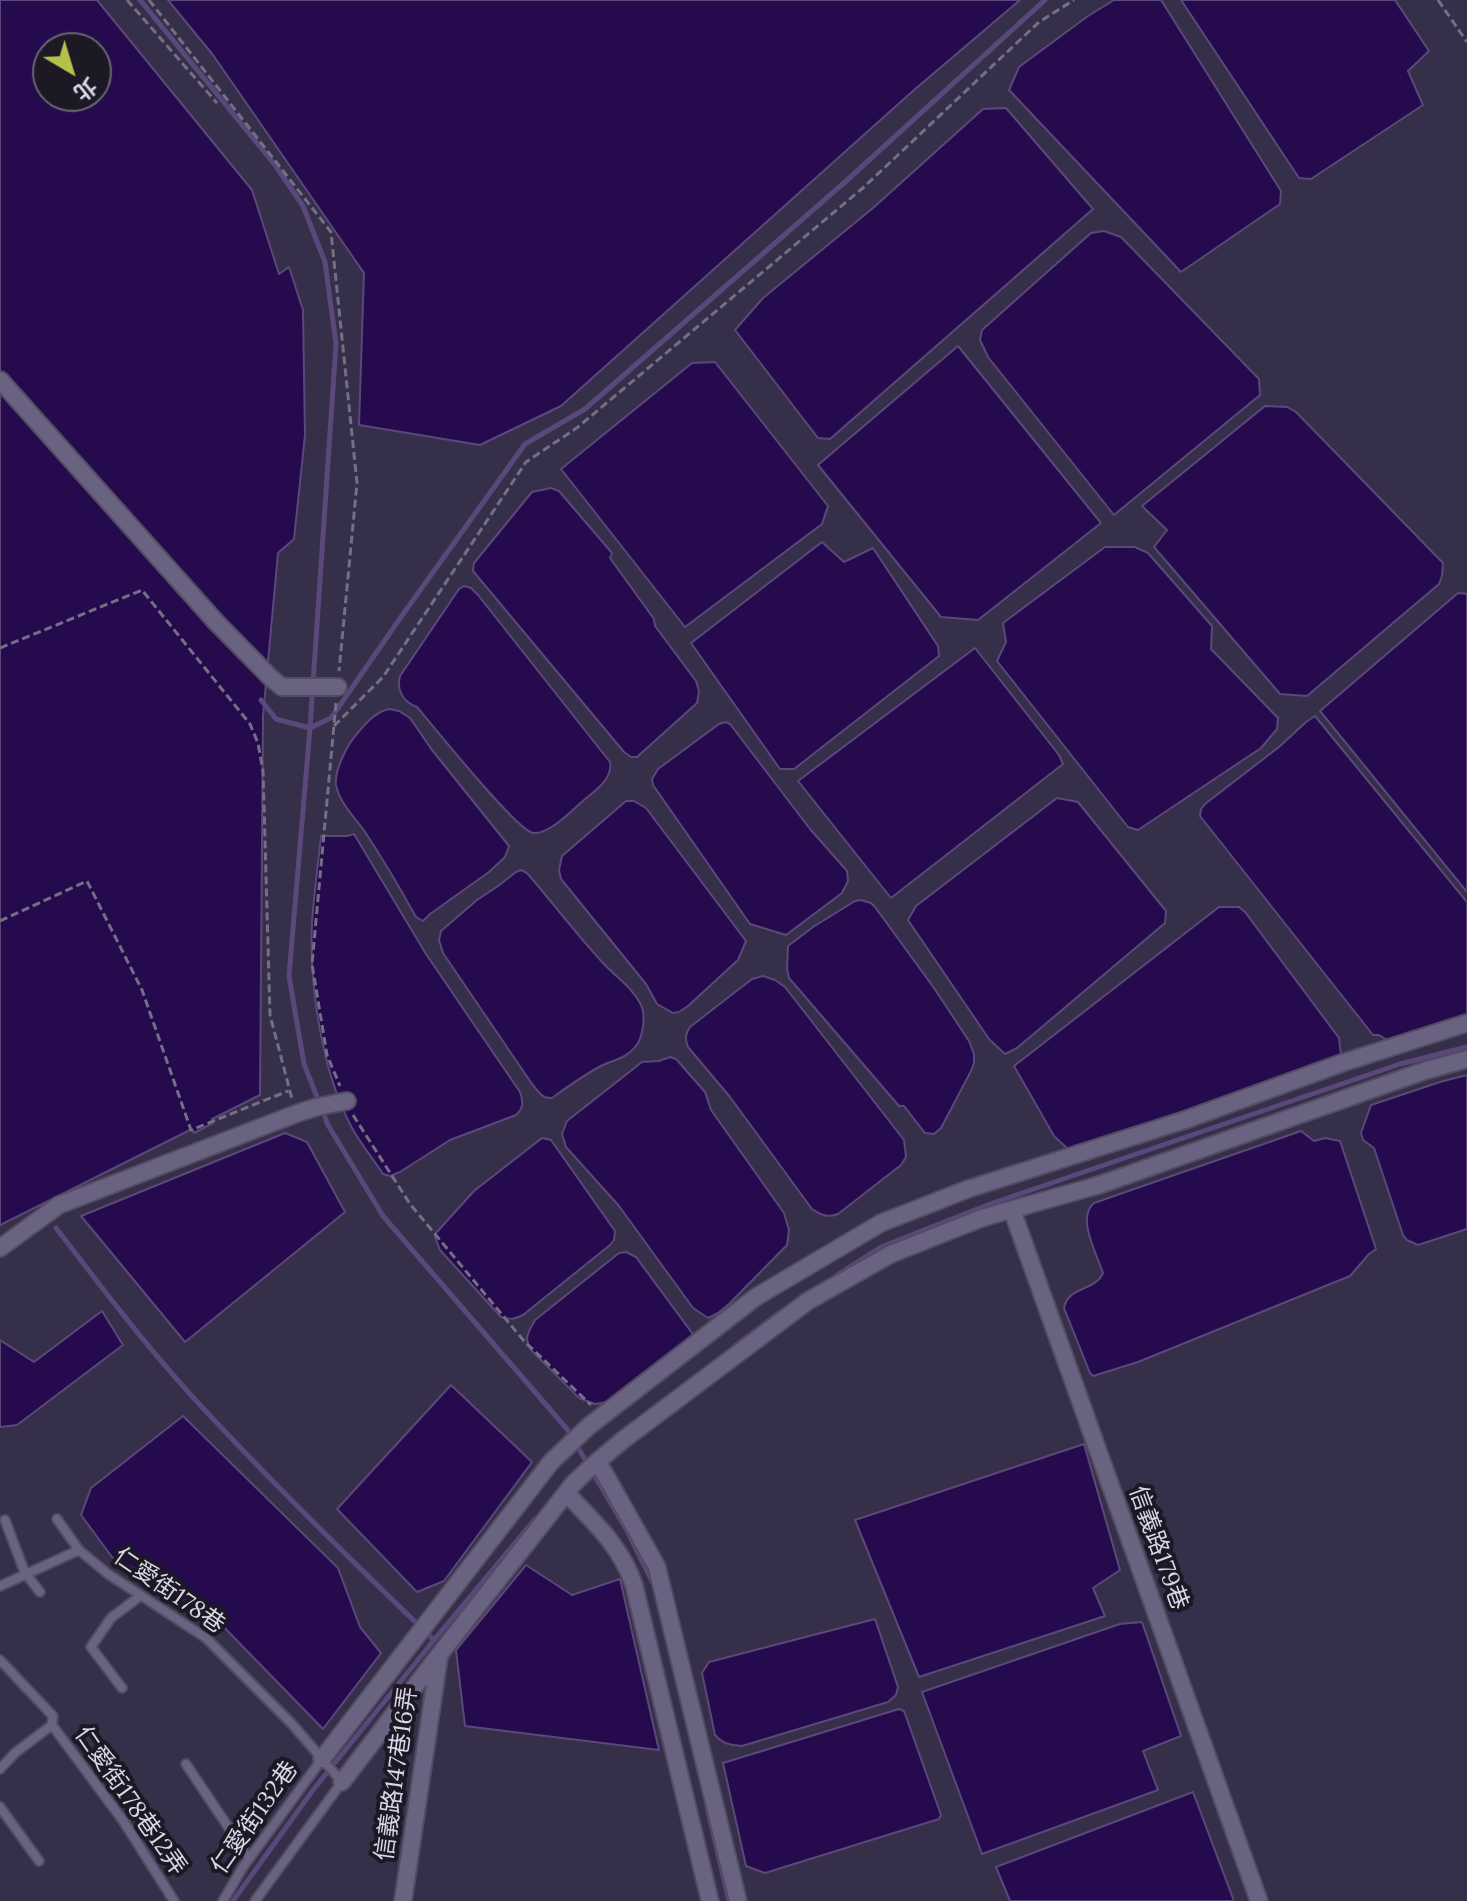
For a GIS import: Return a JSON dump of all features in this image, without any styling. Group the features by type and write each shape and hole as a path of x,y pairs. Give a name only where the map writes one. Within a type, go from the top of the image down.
{"street":[{"path":"0,380 216,622 271,678 282,687 338,687"},
{"path":"324,1761 551,1462 596,1421 756,1297 881,1223 968,1189 1185,1120 1345,1062 1467,1023"},
{"path":"340,1779 570,1488 594,1464 808,1301 891,1254 982,1218 1099,1185 1424,1071 1467,1059"},
{"path":"0,1248 59,1205 298,1113 342,1102"},
{"name":"信義路179巷","path":"1012,1210 1259,1901"},
{"path":"594,1464 657,1567 738,1901"},
{"path":"570,1488 627,1564 710,1901"},
{"name":"信義路147巷16弄","path":"403,1901 439,1655"}],"lane":[{"name":"仁愛街178巷","path":"57,1519 79,1550 108,1574 206,1638 292,1724 340,1779"},
{"path":"5,1520 25,1573 40,1592"},
{"path":"0,1586 79,1550"},
{"path":"122,1688 91,1647 111,1618 140,1596"},
{"path":"0,1660 53,1716 52,1725 15,1753 0,1769"},
{"name":"仁愛街178巷12弄","path":"52,1725 124,1822 174,1901"},
{"name":"仁愛街132巷","path":"223,1901 249,1858 324,1761"},
{"path":"186,1764 249,1858"},
{"path":"255,1901 340,1779"},
{"path":"0,1807 39,1861"}],"path":[{"path":"127,0 217,103"},
{"path":"149,0 331,232 357,483 312,964 327,1055 342,1102 353,1113 410,1204 524,1341 596,1421"},
{"path":"334,726 383,677 526,462 578,427 852,197 1039,22 1074,0"},
{"path":"1438,0 1467,42"},
{"path":"0,648 142,590 250,724 258,743 263,771 270,1015 288,1091 298,1113"},
{"path":"0,921 87,881 142,990 191,1130 288,1091"}],"shaded area":[{"path":"0,0 97,0 252,190 279,274 289,267 303,310 305,435 294,539 278,553 263,716 260,1095 212,1119 213,1123 194,1133 192,1129 0,1225"},
{"path":"168,0 1020,0 914,90 561,406 480,445 359,425 364,273 213,55"},
{"path":"1114,0 1161,0 1281,191 1280,204 1181,272 1009,90 1019,67"},
{"path":"1181,0 1395,0 1429,51 1408,71 1423,105 1311,179 1299,178"},
{"path":"1006,108 1093,209 830,439 818,438 735,330 763,298 873,208 983,109"},
{"path":"1104,231 1121,237 1259,379 1260,395 1114,515 988,357 980,340 982,330 1091,233"},
{"path":"958,346 1101,523 978,620 941,617 818,465"},
{"path":"715,362 828,506 822,524 685,627 561,469 692,363"},
{"path":"1265,406 1287,407 1296,412 1443,563 1439,584 1307,696 1280,694 1154,547 1167,530 1142,506"},
{"path":"551,488 559,491 612,553 610,558 696,681 699,691 697,703 637,757 624,752 473,571 474,563 532,492"},
{"path":"822,542 844,562 873,548 938,646 939,656 794,769 780,769 691,643"},
{"path":"1105,547 1135,547 1148,553 1212,626 1211,649 1278,718 1277,729 1261,748 1138,830 1128,827 997,661 1006,642 1003,623"},
{"path":"464,586 478,595 610,762 609,774 598,789 560,821 539,833 524,828 510,815 400,691 400,676"},
{"path":"1458,593 1467,594 1467,892 1320,711"},
{"path":"975,648 1063,764 891,898 798,781"},
{"path":"389,709 410,718 509,846 505,857 489,872 423,921 416,917 365,832 344,804 336,785 339,766 352,739 371,719"},
{"path":"1315,716 1467,902 1467,1022 1394,1044 1373,1035 1200,816 1205,804"},
{"path":"726,722 847,871 848,881 842,893 786,935 750,924 653,785 652,779 658,769"},
{"path":"1057,798 1078,802 1166,911 1165,923 1017,1048 1005,1054 989,1039 908,920 916,906"},
{"path":"626,801 634,801 646,808 746,941 738,960 679,1012 673,1013 657,1004 646,984 561,879 562,856"},
{"path":"354,834 426,954 520,1092 522,1101 516,1115 450,1140 390,1176 383,1174 363,1146 342,1106 325,1055 315,1001 312,923 321,836"},
{"path":"521,870 527,873 593,952 634,993 643,1014 640,1037 632,1050 593,1070 552,1098 543,1096 532,1084 443,953 439,940 441,931 477,900"},
{"path":"861,900 875,907 934,988 969,1041 974,1054 971,1071 941,1128 934,1134 925,1133 904,1106 899,1106 789,978 788,946 813,927"},
{"path":"1219,907 1239,907 1245,912 1339,1038 1341,1055 1332,1061 1069,1150 1054,1136 1014,1066"},
{"path":"763,976 785,987 904,1140 906,1157 901,1165 838,1214 825,1215 812,1209 687,1044 686,1034 690,1027 752,979"},
{"path":"670,1057 676,1059 705,1092 711,1110 784,1213 789,1230 787,1245 730,1303 708,1318 693,1308 619,1206 566,1147 562,1134 567,1121 642,1062"},
{"path":"1467,1075 1467,1229 1418,1245 1403,1235 1374,1148 1363,1140 1361,1133 1371,1105"},
{"path":"1301,1131 1314,1141 1325,1138 1340,1141 1376,1249 1350,1276 1138,1362 1093,1376 1064,1308 1071,1296 1095,1283 1103,1273 1087,1227 1089,1210 1094,1203"},
{"path":"285,1133 307,1142 345,1212 185,1342 81,1216"},
{"path":"542,1138 551,1140 615,1231 614,1240 523,1315 504,1318 440,1250 435,1237 474,1191"},
{"path":"626,1252 636,1257 694,1338 690,1345 607,1402 595,1404 579,1398 531,1350 528,1335 535,1320 619,1253"},
{"path":"102,1311 123,1345 17,1425 0,1427 0,1340 34,1362"},
{"path":"451,1385 532,1462 444,1581 417,1592 337,1509"},
{"path":"183,1416 338,1568 360,1627 381,1653 323,1729 215,1618 162,1583 112,1557 81,1515 91,1488"},
{"path":"1084,1444 1120,1570 1093,1588 1105,1616 919,1677 855,1520"},
{"path":"526,1565 572,1595 620,1579 659,1750 465,1726 456,1650"},
{"path":"875,1619 898,1687 896,1695 888,1702 742,1746 727,1744 715,1735 702,1673 709,1662"},
{"path":"1142,1622 1181,1736 1143,1751 1158,1790 982,1854 922,1692 1120,1624"},
{"path":"899,1709 904,1711 941,1815 939,1819 765,1873 746,1866 723,1763"},
{"path":"1193,1792 1234,1901 1010,1901 996,1867"}],"waterway":[{"path":"140,0 275,165 303,206 325,262 336,344 310,728 289,976 304,1064 328,1125 383,1216 567,1429 626,1529 655,1587"},
{"path":"261,700 276,719 310,728 331,718 525,444 585,409 845,182 1045,0"},
{"path":"837,1275 881,1247 990,1204 1400,1064 1467,1047"},
{"path":"56,1228 190,1394 434,1640"},
{"path":"735,1346 779,1313"},
{"path":"233,1901 313,1790 535,1519"},
{"path":"707,1807 729,1901"}]}
